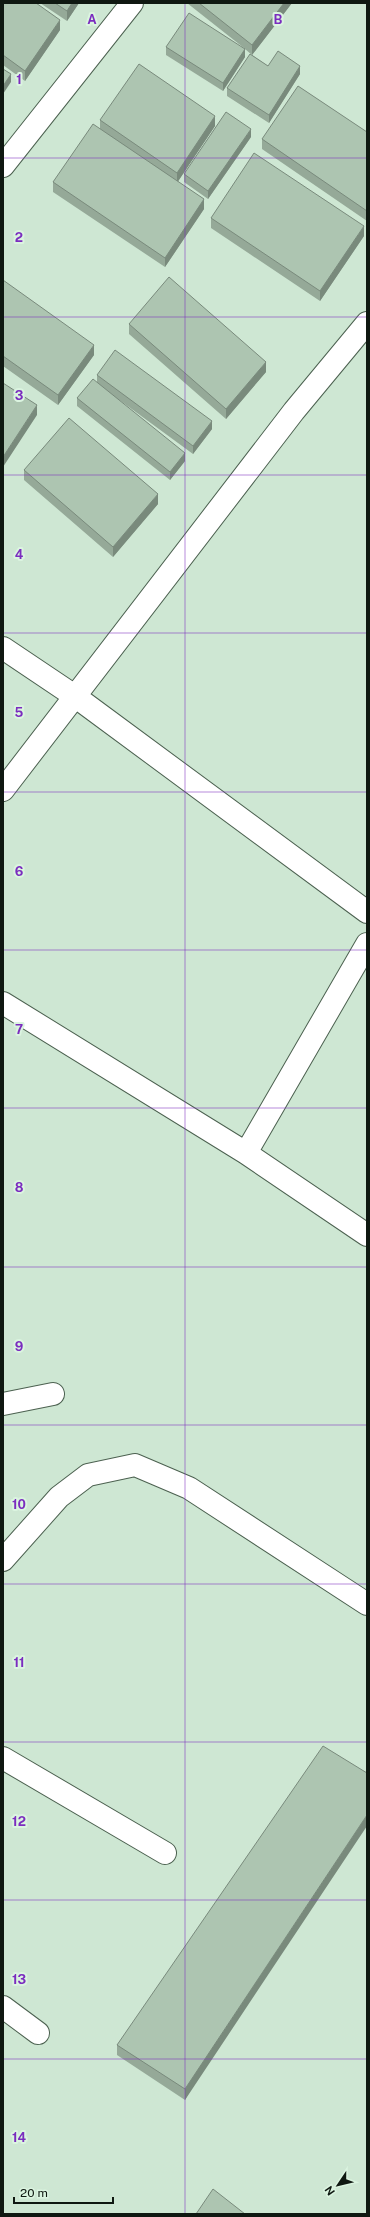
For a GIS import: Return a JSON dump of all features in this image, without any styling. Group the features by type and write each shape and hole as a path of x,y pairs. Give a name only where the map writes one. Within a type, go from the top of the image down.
{"street":[{"path":"3,166 132,3"},
{"path":"3,790 294,411 367,323"},
{"path":"3,648 76,696 367,912"},
{"path":"246,1153 367,944"},
{"path":"3,1003 246,1153 367,1235"},
{"path":"3,1404 53,1394"},
{"path":"3,1560 59,1497 88,1474 135,1465 189,1488 367,1604"},
{"path":"3,1758 165,1853"},
{"path":"3,2007 38,2033"}],"building":[{"path":"3,3 36,3 60,20 25,71 3,55"},
{"path":"55,3 72,3 67,11"},
{"path":"199,3 284,3 252,45"},
{"path":"189,13 245,49 223,83 166,47"},
{"path":"278,51 300,66 269,115 227,88 250,54 268,66"},
{"path":"139,64 215,116 177,173 100,120"},
{"path":"3,69 11,74 3,86"},
{"path":"298,86 367,132 367,211 262,139"},
{"path":"226,112 251,129 208,191 184,174"},
{"path":"93,124 204,199 165,258 53,182"},
{"path":"254,153 364,226 320,291 211,218"},
{"path":"169,277 266,362 226,409 129,324"},
{"path":"3,280 94,345 58,395 3,356"},
{"path":"115,350 212,421 193,446 97,375"},
{"path":"93,379 185,453 170,472 77,398"},
{"path":"3,383 37,405 3,457"},
{"path":"69,418 158,494 113,547 24,470"},
{"path":"323,1746 367,1773 367,1815 185,2089 117,2045"},
{"path":"213,2189 245,2214 196,2214"}]}
